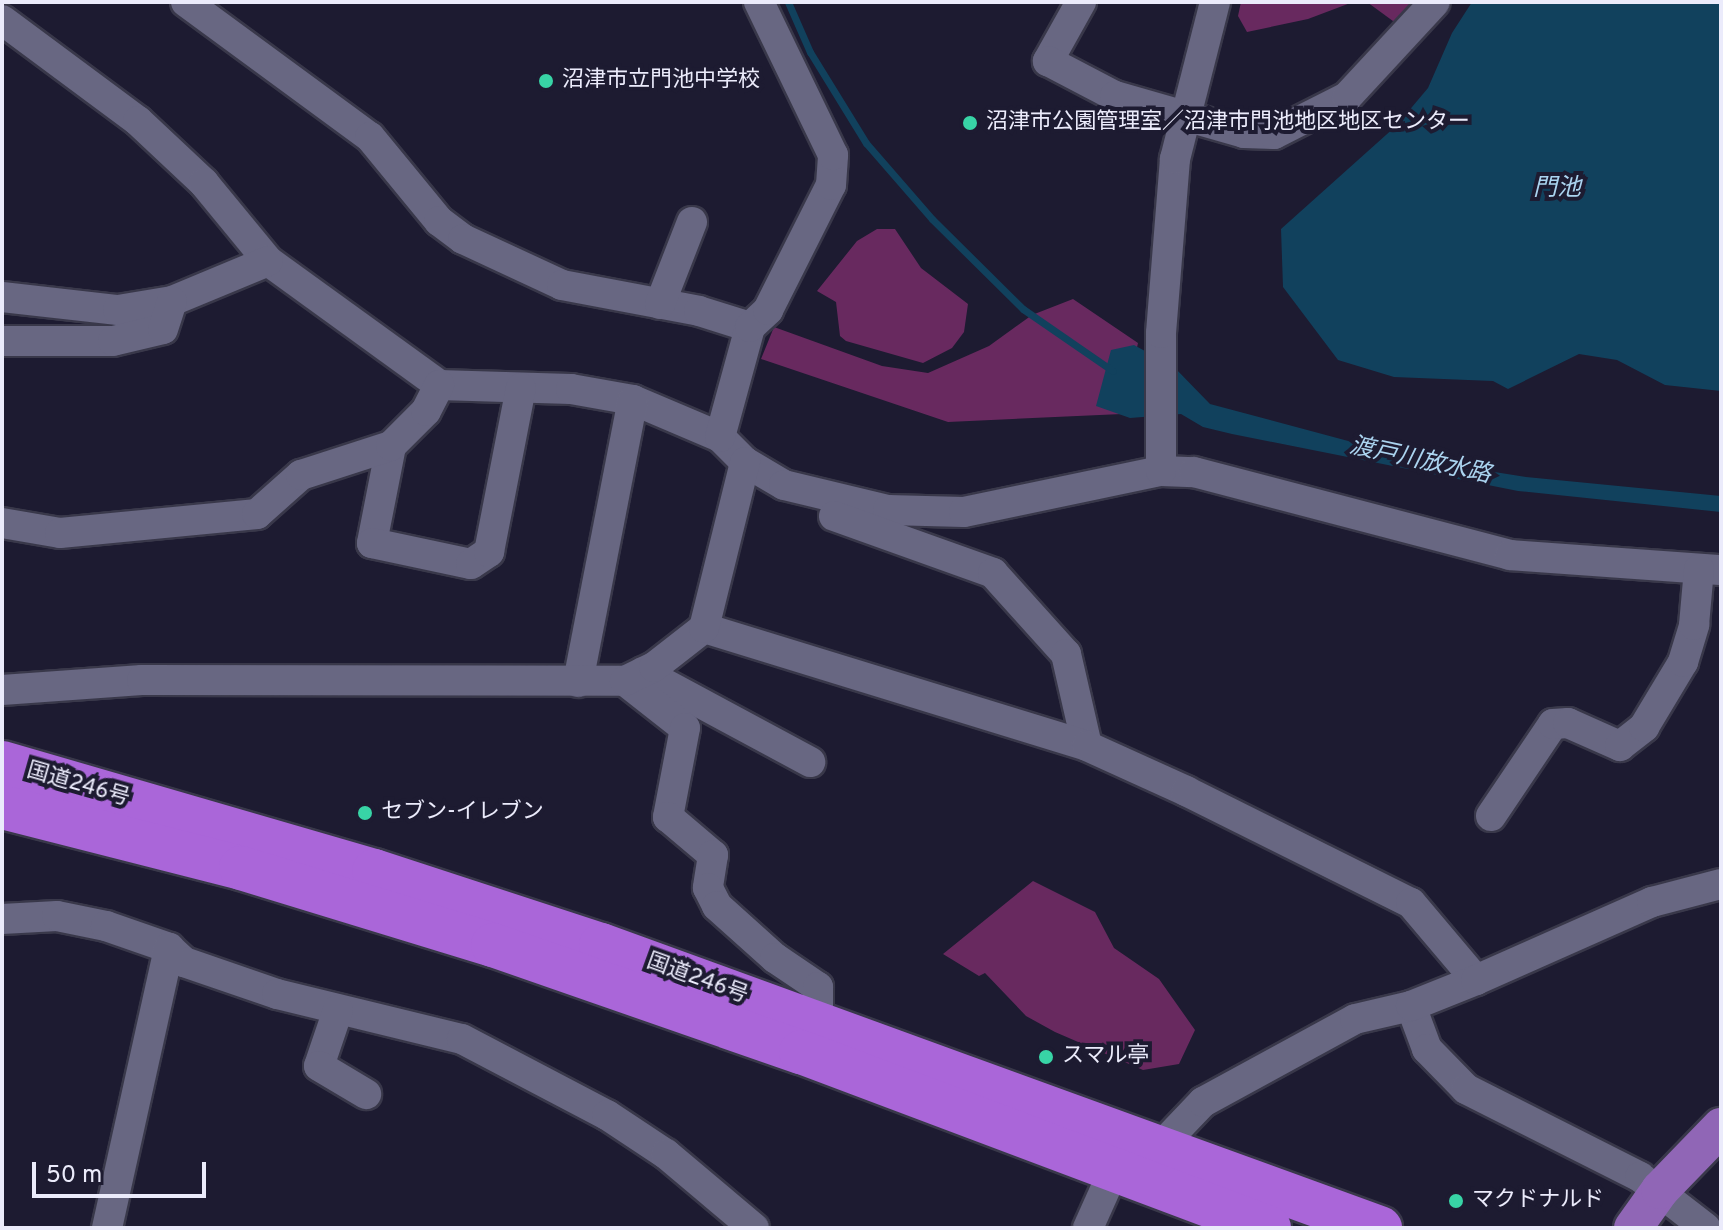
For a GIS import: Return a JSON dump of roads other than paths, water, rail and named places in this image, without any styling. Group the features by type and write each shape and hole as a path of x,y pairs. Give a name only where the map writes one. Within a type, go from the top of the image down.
{"highway":[{"name":"国道246号","path":"2,763 390,876 818,1021 1380,1228"},
{"name":"国道246号","path":"2,807 241,868 493,945 801,1052 1269,1228"}],"main road":[{"path":"1633,1228 1660,1190 1721,1127"}],"street":[{"path":"186,2 370,137 439,221 463,239 562,285 660,304 750,327"},
{"path":"720,437 750,327 768,310 831,185 833,155 759,2"},
{"path":"1081,2 1048,61 1115,96 1244,133 1274,134 1342,91 1435,2"},
{"path":"1161,471 1160,359 1166,246 1182,114 1215,2"},
{"path":"2,20 138,121 204,183 268,261 439,385 571,389 633,400 720,437 745,462 805,492 888,510 964,512 1161,471 1194,472 1510,555 1710,570 1683,662 1644,727 1620,746 1568,723 1553,724 1491,816"},
{"path":"660,304 692,222"},
{"path":"2,297 118,310 172,301 268,261"},
{"path":"2,341 113,341 163,329 172,301"},
{"path":"2,523 60,533 257,514 301,475 391,446 426,411 439,385"},
{"path":"391,446 372,543 471,564 489,552 521,388"},
{"path":"578,682 633,400"},
{"path":"2,690 142,680 578,682 634,676 704,628 745,462"},
{"path":"805,492 830,515 993,573 1066,654 1087,746"},
{"path":"704,628 1087,746 1411,903 1476,980"},
{"path":"634,676 810,762"},
{"path":"634,676 685,728 668,817 713,855 708,888 717,906 775,958 818,987 818,1021"},
{"path":"1159,1148 1203,1102 1355,1019 1411,1006 1652,902 1721,884"},
{"path":"2,919 57,916 169,948 184,962 338,1010 462,1039 529,1072 666,1154 754,1228"},
{"path":"107,1228 169,948"},
{"path":"1411,1006 1427,1049 1466,1089 1660,1190 1706,1228"},
{"path":"338,1010 319,1066 366,1094"},
{"path":"1088,1228 1114,1170"}],"water":[{"name":"門池","path":"1472,2 1721,2 1721,391 1665,385 1617,360 1579,354 1508,389 1493,381 1394,377 1338,360 1283,287 1281,229 1396,126 1428,88 1452,33"},
{"name":"渡戸川放水路","path":"1134,345 1174,367 1210,404 1419,460 1526,477 1721,496 1721,512 1518,491 1232,434 1203,427 1181,414 1130,418 1096,406 1111,350"}],"waterway":[{"path":"788,2 810,52 866,143 932,219 1023,309 1113,371"}],"place":[{"name":"沼津市立門池中学校","path":"546,81"},
{"name":"沼津市公園管理室／沼津市門池地区地区センター","path":"970,123"},
{"name":"セブン-イレブン","path":"365,813"},
{"name":"スマル亭","path":"1046,1057"},
{"name":"マクドナルド","path":"1456,1201"}]}
